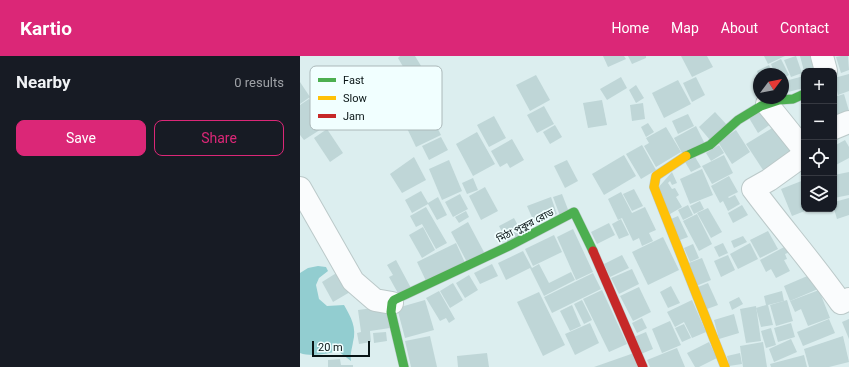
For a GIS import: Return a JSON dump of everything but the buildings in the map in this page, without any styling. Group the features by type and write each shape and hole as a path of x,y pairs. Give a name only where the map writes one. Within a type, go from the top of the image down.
{"street":[{"path":"822,56 825,68"},
{"path":"789,99 801,95"},
{"path":"724,367 654,187 656,176 688,155 710,145 738,120 767,104 801,146"},
{"path":"837,127 849,122"},
{"path":"801,155 769,180 753,190 776,221 811,263 840,303 849,299"},
{"path":"300,188 353,281 376,300 392,303 391,312 404,367"},
{"name":"মিঠা পুকুর রোড","path":"392,303 394,300 509,246 574,212 597,259 643,367"}],"water":[{"path":"318,266 326,267 328,271 319,278 316,285 319,299 327,306 344,305 353,323 354,337 351,361 338,351 314,355 300,353 300,273 308,268"}],"traffic: fast":[{"path":"686,156 710,145 738,120 761,106 779,100 793,99 801,95"},
{"path":"404,367 391,312 392,303 394,300 509,246 574,212 593,251"}],"traffic: slow":[{"path":"686,156 656,176 654,187 725,367"}],"traffic: jam":[{"path":"593,251 643,367"}]}
